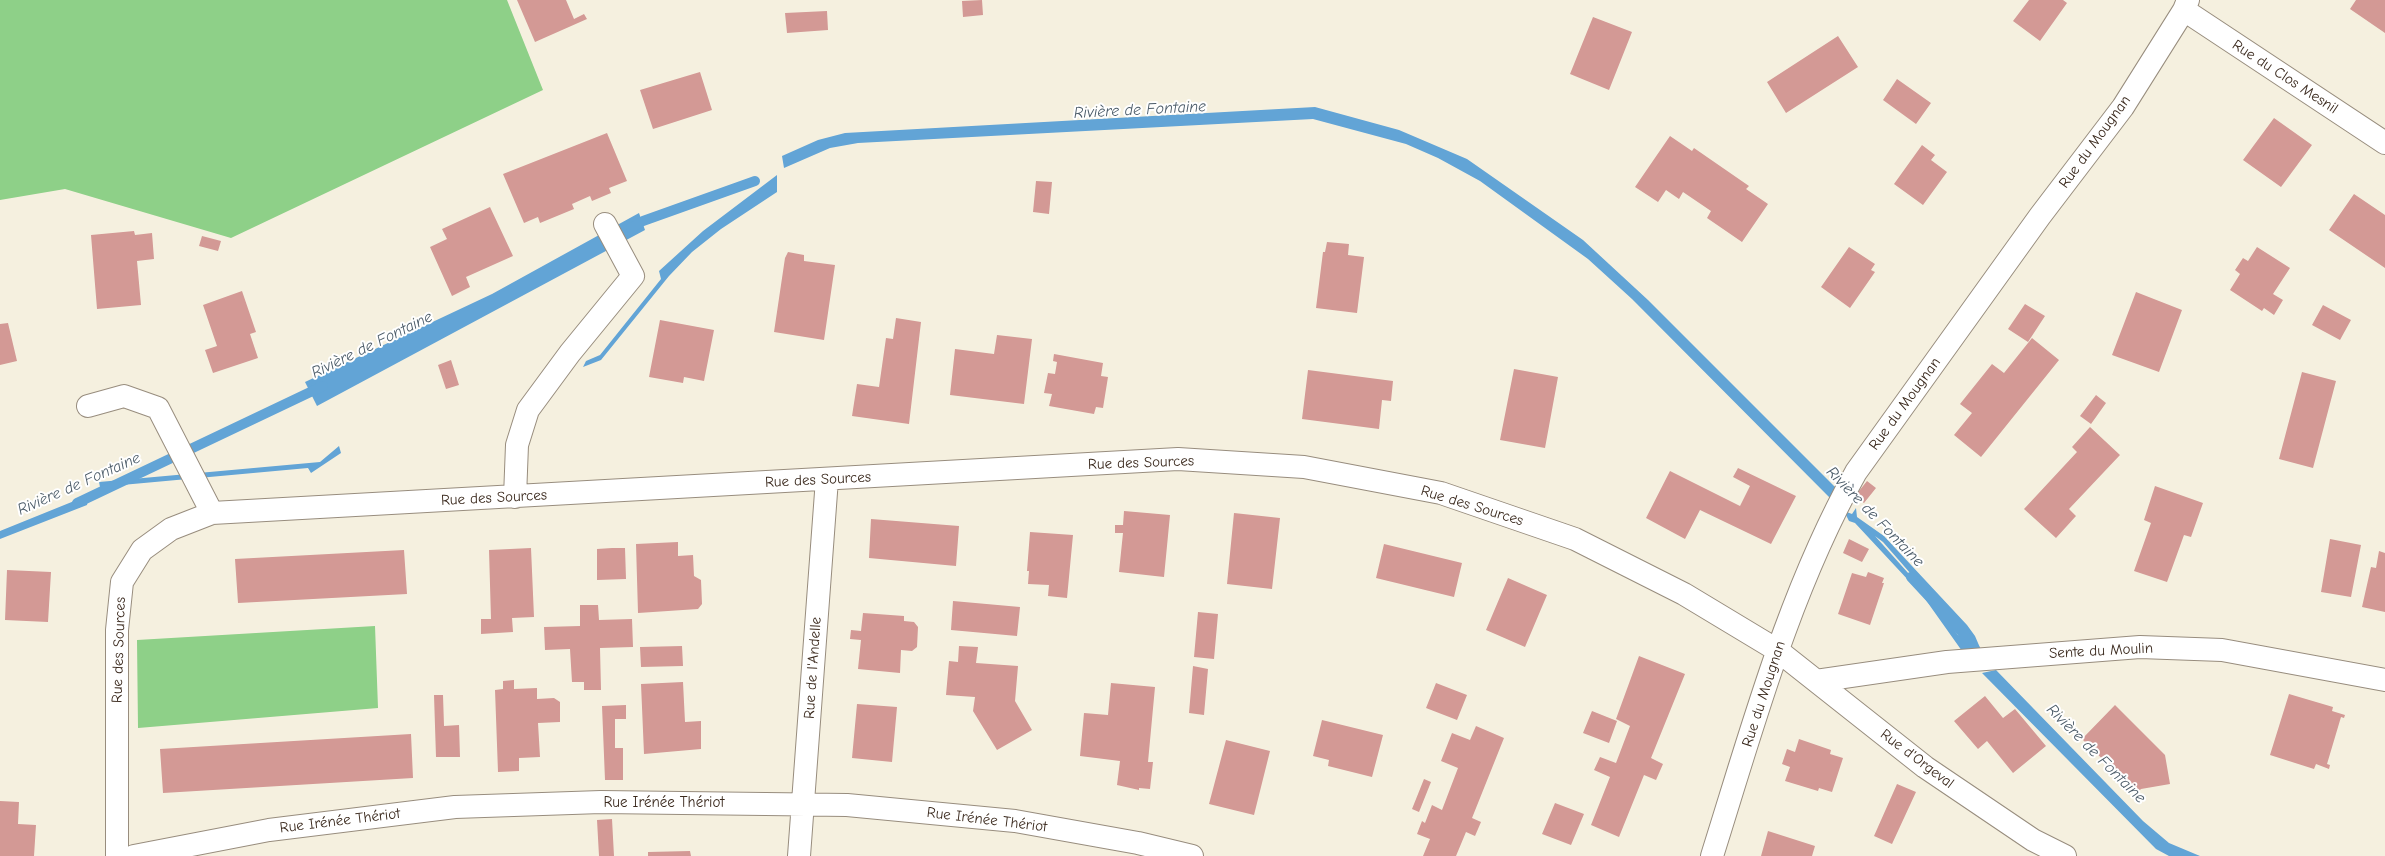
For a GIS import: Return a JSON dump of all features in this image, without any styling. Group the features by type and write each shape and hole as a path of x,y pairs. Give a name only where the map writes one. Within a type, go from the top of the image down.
{"street":[{"name":"Rue du Clos Mesnil","path":"2186,5 2385,143"},
{"name":"Rue du Mougnan","path":"1712,856 1777,650 1830,518 1856,472 2040,216 2123,107 2186,5"},
{"path":"515,496 516,445 528,410 570,353 633,276 605,224"},
{"path":"88,406 124,396 158,408 212,513"},
{"name":"Rue des Sources","path":"117,856 117,630 122,582 142,550 171,529 212,513 1178,459 1304,468 1441,493 1575,539 1684,594 1777,650"},
{"name":"Rue de l'Andelle","path":"799,856 827,479"},
{"name":"Sente du Moulin","path":"1816,681 1947,662 2020,655 2140,647 2222,650 2385,680"},
{"name":"Rue d'Orgeval","path":"1777,650 1925,767 2033,840 2065,856"},
{"name":"Rue Irénée Thériot","path":"134,856 269,830 456,807 601,802 803,803 847,805 1015,821 1138,843 1192,856"}],"green space":[{"path":"0,0 507,0 543,90 231,238 65,189 0,200"},
{"path":"375,626 378,708 138,728 137,640"}],"water":[{"path":"1315,107 1399,130 1467,159 1583,240 1648,300 1837,489 1831,499 1632,299 1588,259 1480,181 1438,158 1406,144 1313,119 858,143 830,148 784,168 782,156 818,140 845,133"},
{"path":"777,175 777,192 721,229 692,252 669,276 601,360 583,367 586,361 600,355 661,279 659,271 703,231"},
{"path":"639,213 645,230 317,406 305,382 492,294"},
{"path":"339,446 341,453 311,473 308,468 100,487 99,482 320,462"},
{"path":"89,495 87,505 0,539 0,531"},
{"path":"1856,508 1857,517 1884,536 1967,625 1975,636 1981,650 1974,646 1975,648 1962,651 1923,596 1855,523 1849,521 1844,511 1852,514","holes":["1875,536 1883,542 1966,637 1958,635 1926,593"]},
{"path":"1996,670 2143,821 2169,843 2200,856 2169,856 2156,849 1982,673"}],"building":[{"path":"517,0 566,0 574,19 584,14 587,19 535,42"},
{"path":"982,0 983,15 963,17 962,1"},
{"path":"2029,0 2063,0 2067,3 2040,41 2013,21"},
{"path":"2356,0 2385,0 2385,33 2350,9"},
{"path":"827,11 828,30 787,33 785,13"},
{"path":"1593,17 1632,32 1609,90 1570,74"},
{"path":"1838,36 1858,67 1786,113 1767,82"},
{"path":"700,72 712,110 653,129 640,90"},
{"path":"1897,79 1931,103 1916,124 1883,100"},
{"path":"2274,118 2312,145 2281,187 2243,160"},
{"path":"607,133 627,181 609,188 611,193 592,201 590,196 572,204 574,209 540,223 538,217 524,223 503,174"},
{"path":"1670,136 1692,151 1694,148 1749,186 1746,189 1768,204 1742,242 1707,218 1711,211 1683,192 1679,199 1666,190 1658,202 1635,187"},
{"path":"1922,145 1935,155 1931,160 1947,172 1923,205 1894,184"},
{"path":"1036,181 1052,182 1049,214 1033,212"},
{"path":"2354,194 2385,215 2385,268 2329,230"},
{"path":"490,207 513,256 466,277 470,287 452,296 430,247 447,239 442,229"},
{"path":"134,231 135,235 152,233 154,259 137,261 141,305 97,309 91,235"},
{"path":"202,236 221,241 218,251 199,246"},
{"path":"1327,242 1349,244 1348,255 1364,257 1357,313 1316,308 1323,252 1325,252"},
{"path":"1849,247 1875,264 1871,270 1875,272 1850,308 1821,287"},
{"path":"2257,247 2290,268 2273,294 2283,300 2274,315 2264,308 2262,311 2230,290 2240,274 2235,270 2243,258 2248,261"},
{"path":"788,252 804,255 804,261 835,265 824,340 774,332 785,258"},
{"path":"242,291 256,332 250,334 258,358 213,373 205,350 217,346 203,305"},
{"path":"2136,292 2182,310 2159,372 2112,355"},
{"path":"2025,304 2045,316 2028,342 2008,329"},
{"path":"2323,305 2351,320 2340,340 2312,325"},
{"path":"896,318 921,322 909,424 852,416 857,384 879,387 886,338 893,339"},
{"path":"660,320 714,330 704,381 684,377 683,383 649,377"},
{"path":"8,323 17,361 0,365 0,324"},
{"path":"997,335 1032,339 1024,404 950,395 955,349 994,354"},
{"path":"2032,338 2059,360 1981,457 1954,435 1972,413 1960,404 1992,364 2004,373"},
{"path":"1054,354 1103,363 1101,376 1108,377 1103,408 1096,407 1094,414 1049,406 1052,394 1044,393 1048,373 1055,374 1057,362 1053,361"},
{"path":"451,360 459,385 446,389 438,365"},
{"path":"1514,369 1558,377 1545,448 1500,440"},
{"path":"1308,370 1393,381 1391,401 1382,400 1379,429 1302,419"},
{"path":"2302,372 2336,381 2313,468 2279,459"},
{"path":"2096,395 2106,403 2091,424 2080,416"},
{"path":"2090,427 2120,455 2069,509 2076,516 2056,538 2024,509 2077,452 2072,447"},
{"path":"1738,468 1796,496 1771,544 1700,510 1685,539 1646,518 1670,471 1740,506 1750,486 1733,477"},
{"path":"1867,481 1876,488 1864,503 1855,496"},
{"path":"2155,486 2203,503 2191,537 2184,535 2167,582 2134,571 2151,523 2144,520"},
{"path":"1124,511 1170,515 1164,577 1119,572 1123,533 1115,533 1115,525 1123,525"},
{"path":"1234,513 1280,518 1272,589 1227,584"},
{"path":"871,519 959,526 956,566 869,558"},
{"path":"1030,532 1073,535 1067,598 1048,596 1049,585 1028,584 1029,571 1027,571"},
{"path":"1849,539 1869,549 1862,562 1843,553"},
{"path":"2330,539 2361,545 2351,597 2321,592"},
{"path":"678,542 678,556 693,555 694,576 701,580 702,604 698,609 638,613 636,544"},
{"path":"1384,544 1462,563 1454,597 1376,578"},
{"path":"531,548 534,617 512,618 513,632 481,634 481,619 491,619 489,550"},
{"path":"625,548 626,579 597,580 597,549"},
{"path":"404,550 407,594 238,603 235,559"},
{"path":"2379,551 2385,553 2385,612 2362,607 2371,567 2376,568"},
{"path":"7,570 51,572 48,622 5,620"},
{"path":"1868,572 1884,578 1882,583 1884,583 1870,625 1838,614 1852,573 1866,577"},
{"path":"1508,578 1547,595 1525,647 1486,630"},
{"path":"953,601 1020,607 1017,636 951,630"},
{"path":"580,605 598,605 599,620 632,619 633,647 600,648 601,690 584,690 584,682 572,682 570,649 545,650 544,627 580,626"},
{"path":"1198,612 1218,614 1214,659 1194,657"},
{"path":"863,613 904,616 904,621 914,622 918,627 917,647 912,651 901,650 900,673 858,669 861,640 850,639 851,630 861,631"},
{"path":"682,646 683,666 641,667 640,647"},
{"path":"959,646 978,647 976,663 1018,666 1015,701 1032,730 997,750 973,711 975,697 946,695 949,661 958,662"},
{"path":"1639,656 1685,674 1651,758 1663,764 1656,780 1644,775 1619,837 1591,825 1610,777 1594,770 1600,757 1616,763 1630,726 1616,719"},
{"path":"1193,666 1208,669 1204,715 1189,713"},
{"path":"514,680 514,689 537,688 537,699 554,698 560,702 560,722 538,723 540,757 519,758 519,771 498,772 495,690 503,689 503,681"},
{"path":"683,682 685,722 701,721 701,749 644,754 641,684"},
{"path":"1111,683 1155,687 1148,762 1153,762 1150,789 1139,788 1139,790 1117,785 1120,761 1080,756 1084,713 1108,715"},
{"path":"1436,683 1467,695 1457,720 1426,708"},
{"path":"2289,694 2333,707 2332,711 2345,715 2344,718 2341,717 2327,764 2330,765 2329,769 2316,764 2314,769 2270,755"},
{"path":"434,695 443,695 444,726 459,725 460,757 436,757"},
{"path":"1985,696 2003,718 2015,709 2046,746 2013,773 1987,741 1978,749 1954,721"},
{"path":"857,704 897,707 892,762 852,758"},
{"path":"626,705 626,719 615,719 615,748 623,748 623,780 605,780 602,706"},
{"path":"2115,705 2165,755 2170,784 2141,789 2137,793 2082,739"},
{"path":"1592,711 1617,721 1609,743 1583,733"},
{"path":"1322,720 1383,735 1372,777 1328,766 1329,760 1313,756"},
{"path":"1476,726 1504,738 1472,818 1481,822 1475,836 1466,832 1456,856 1423,856 1430,839 1417,834 1422,821 1425,823 1432,805 1442,810 1458,768 1441,761 1452,733 1470,740"},
{"path":"411,734 413,778 163,793 160,749"},
{"path":"1799,739 1831,750 1830,754 1843,758 1832,792 1819,788 1818,791 1785,781 1790,767 1782,764 1787,749 1795,752"},
{"path":"1226,740 1270,751 1254,815 1209,804"},
{"path":"1424,779 1431,782 1419,812 1412,809"},
{"path":"1897,784 1916,792 1892,844 1874,836"},
{"path":"0,801 19,802 18,824 36,825 34,856 0,856"},
{"path":"1555,803 1584,814 1571,845 1542,834"},
{"path":"612,819 614,856 599,856 597,820"},
{"path":"1768,831 1815,846 1812,856 1761,856"},
{"path":"690,851 691,856 648,856 648,852"}],"waterway":[{"name":"Rivière de Fontaine","path":"631,228 643,221 755,181"},
{"name":"Rivière de Fontaine","path":"77,503 323,386"},
{"name":"Rivière de Fontaine","path":"1911,577 1963,633 1983,660"}]}
